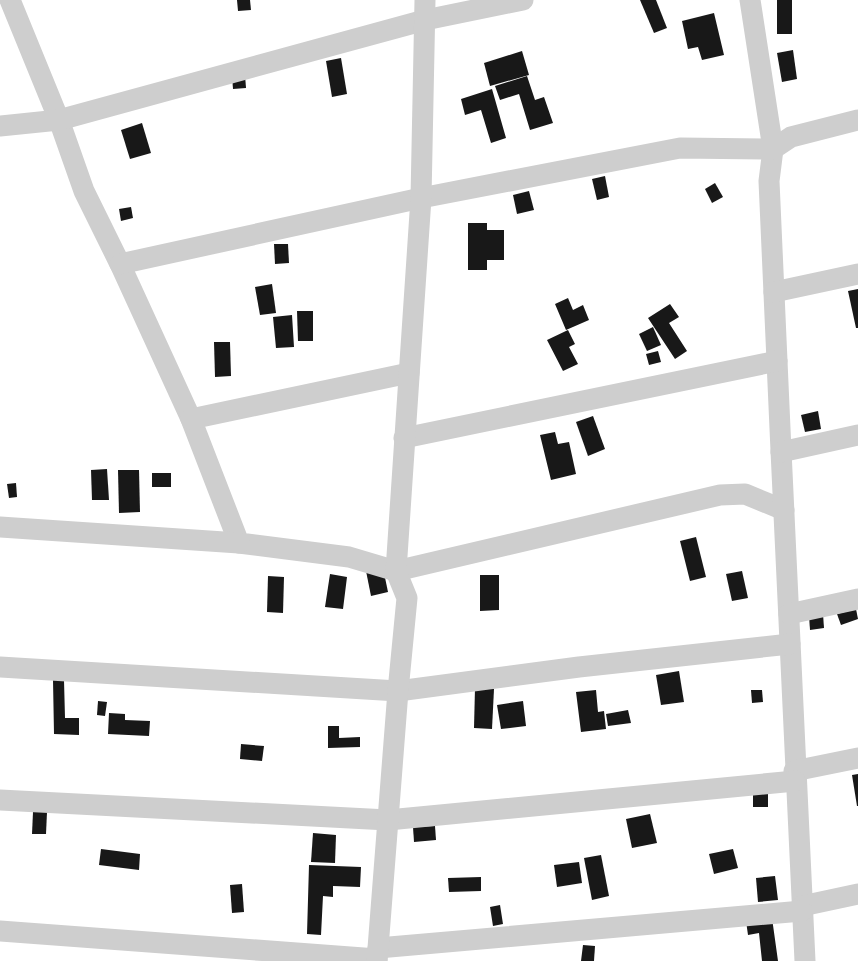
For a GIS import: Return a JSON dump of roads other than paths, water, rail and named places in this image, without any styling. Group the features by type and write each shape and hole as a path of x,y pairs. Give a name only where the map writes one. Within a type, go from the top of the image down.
{"street":[{"path":"10,0 59,120 84,191 120,264 191,419 239,543"},
{"path":"378,956 398,691 407,598 396,571 421,198 425,0"},
{"path":"0,126 59,120 425,20 523,0"},
{"path":"750,0 774,149 769,181 789,614 794,776 805,961"},
{"path":"120,264 421,198 680,148 774,149 791,138 858,120"},
{"path":"774,292 858,274"},
{"path":"404,438 777,361"},
{"path":"191,419 409,373"},
{"path":"781,452 858,435"},
{"path":"0,527 239,543 349,557 396,571 720,495 744,494 784,510"},
{"path":"789,614 858,599"},
{"path":"0,667 398,691 579,667 790,644"},
{"path":"0,800 388,820 794,776 858,758"},
{"path":"0,931 378,956 802,908 858,894"}]}
